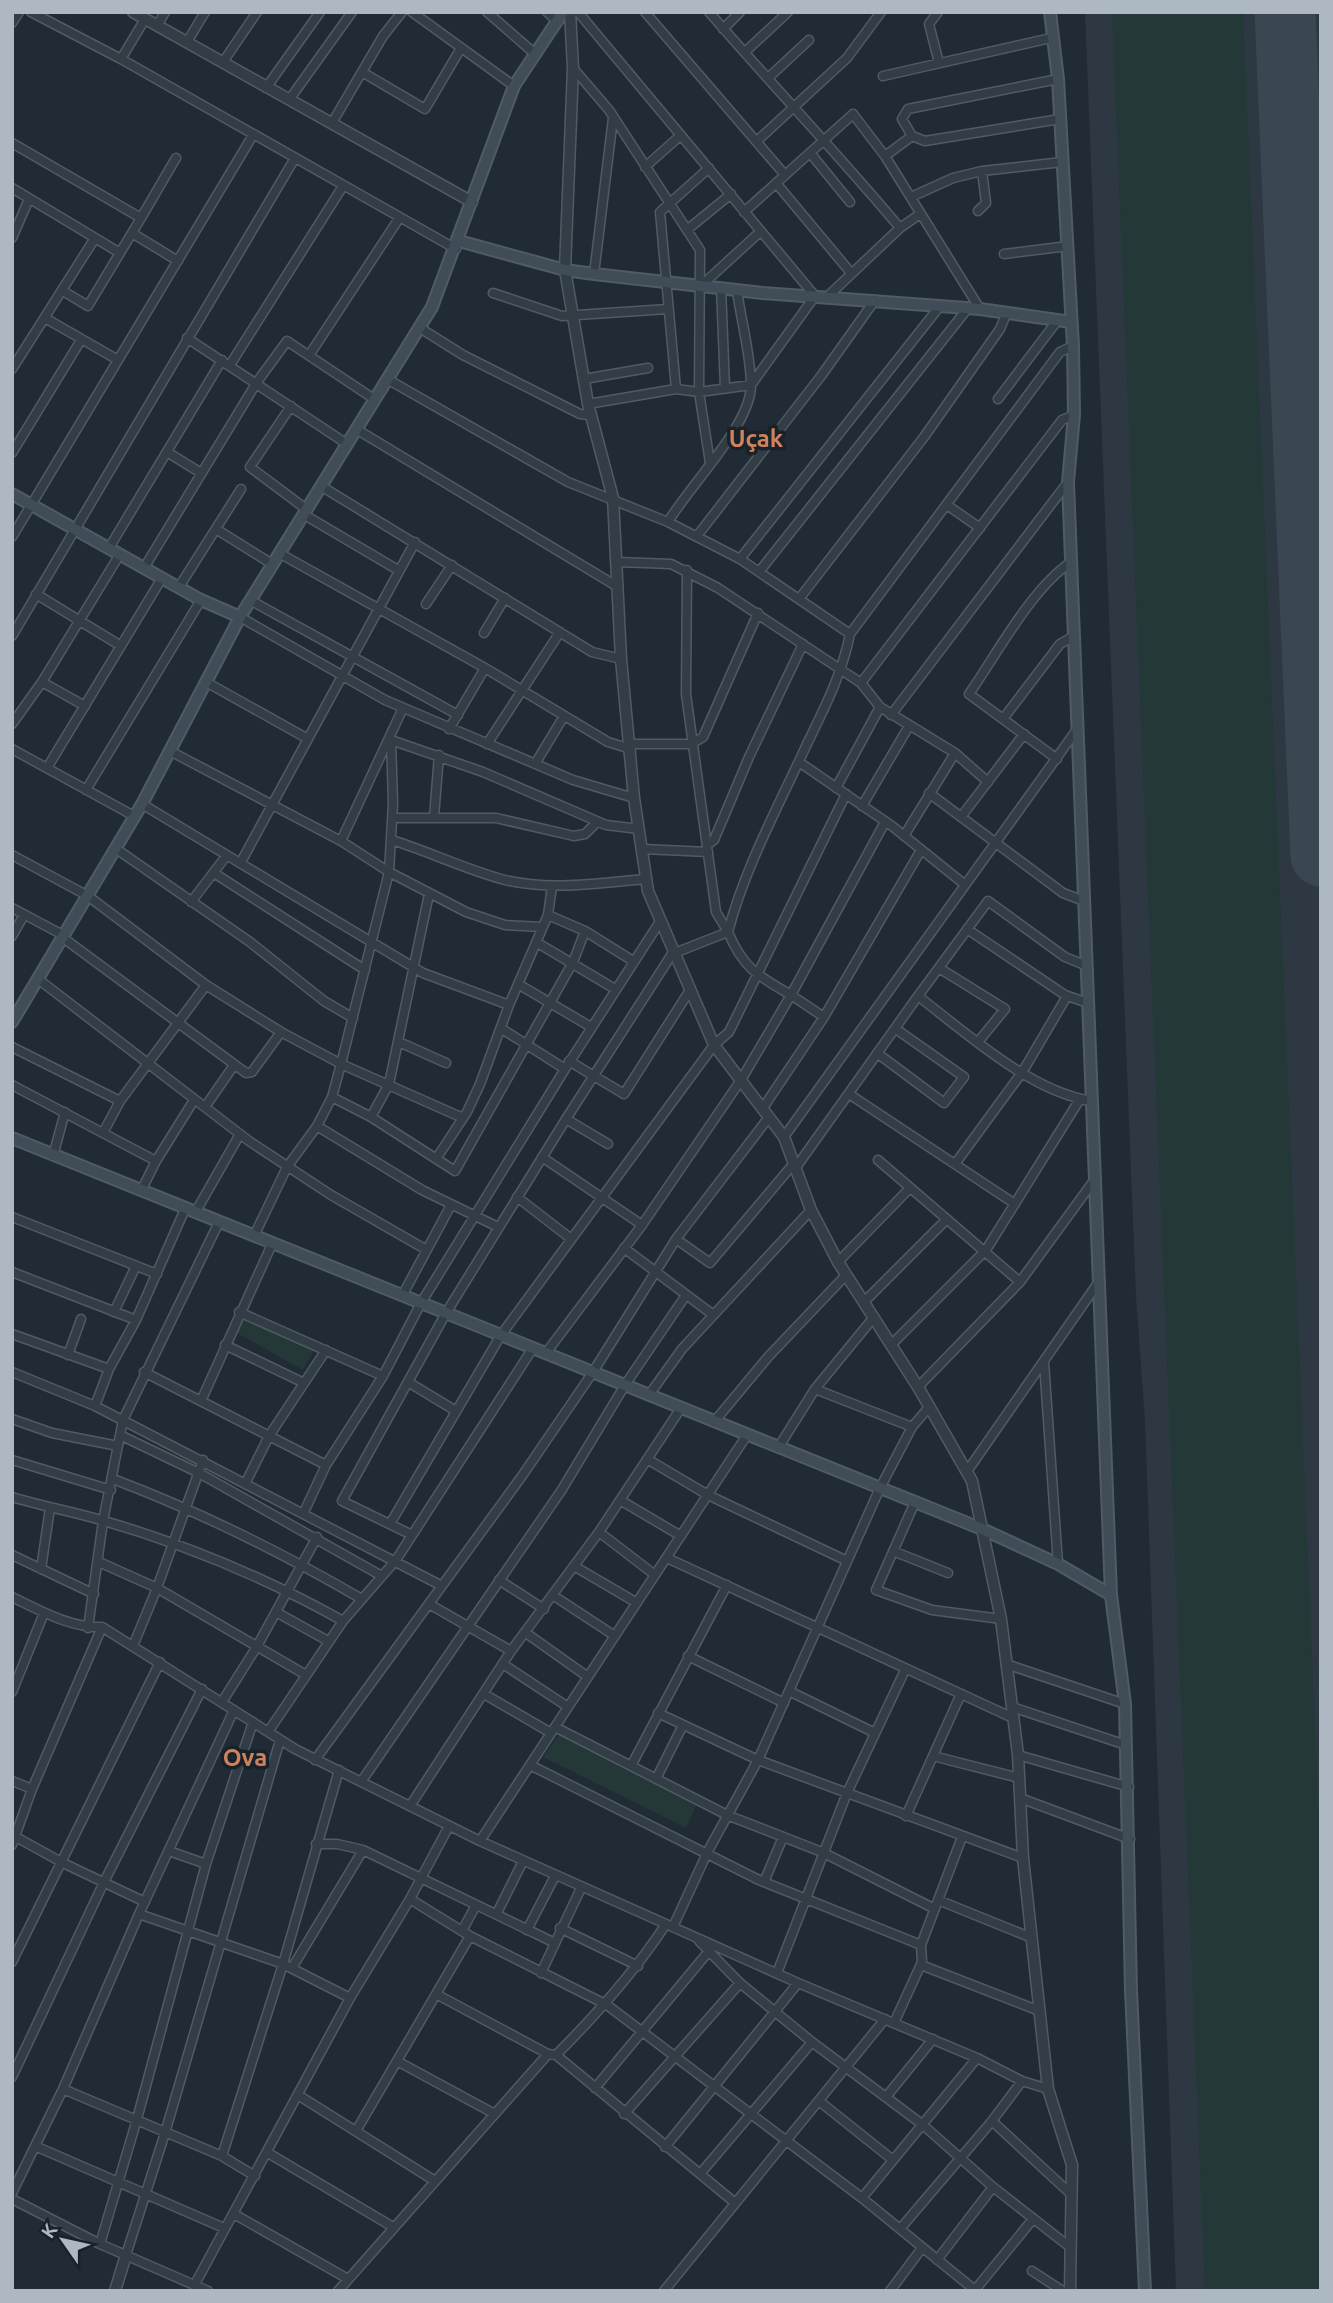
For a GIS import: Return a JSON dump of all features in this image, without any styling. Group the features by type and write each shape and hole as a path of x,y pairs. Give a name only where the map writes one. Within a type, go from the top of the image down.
{"main road":[{"path":"1050,12 1058,79 1073,346 1074,415 1068,482 1071,562 1111,1595 1125,1704 1129,1787 1131,1991 1146,2291"},
{"path":"12,1022 142,804 240,617 437,298 514,86 560,17"},
{"path":"457,245 594,274 737,290 980,309 1071,322"},
{"path":"12,494 201,600 240,617"},
{"path":"12,1138 982,1528 1058,1564 1111,1595"}],"street":[{"path":"12,23 19,12"},
{"path":"31,12 121,59 343,186 457,245"},
{"path":"133,12 472,202"},
{"path":"157,26 165,12"},
{"path":"187,42 205,12"},
{"path":"223,62 257,12"},
{"path":"266,88 320,12"},
{"path":"289,100 352,12"},
{"path":"332,123 402,12"},
{"path":"412,12 514,86"},
{"path":"488,12 534,53"},
{"path":"547,12 560,17"},
{"path":"570,12 573,68 565,270 590,415 613,498 621,659 634,798 645,879 659,923 714,1045 784,1137 811,1210 838,1262 968,1470 1001,1619 1018,1755 1023,1858 1037,2010 1048,2089 1068,2144 1072,2195 1070,2291"},
{"path":"578,12 744,212 821,297"},
{"path":"645,12 785,175"},
{"path":"709,12 794,110 826,140 900,228"},
{"path":"723,29 740,12"},
{"path":"745,52 788,12"},
{"path":"757,141 794,110 847,58 881,12"},
{"path":"938,12 929,24 939,63"},
{"path":"121,59 145,19"},
{"path":"883,76 1051,38"},
{"path":"768,78 808,40"},
{"path":"362,72 425,109 461,48"},
{"path":"573,68 613,118 700,250 699,392 710,463"},
{"path":"1058,79 908,109 903,114 902,121 912,136 928,141 1060,119"},
{"path":"744,212 853,114 885,156 980,309"},
{"path":"594,274 613,118"},
{"path":"12,537 253,135"},
{"path":"645,167 681,135"},
{"path":"885,156 912,136"},
{"path":"12,143 141,218"},
{"path":"811,154 850,202"},
{"path":"63,291 88,306 176,158"},
{"path":"12,636 295,158"},
{"path":"911,197 953,178 982,171 1062,162"},
{"path":"676,389 660,212 709,167"},
{"path":"978,211 986,204 987,194 982,171"},
{"path":"776,183 852,273"},
{"path":"12,724 42,682 79,621 167,452 343,186"},
{"path":"12,188 120,253"},
{"path":"688,229 731,194"},
{"path":"12,238 29,199"},
{"path":"588,404 676,389 699,392 751,384 821,297 852,273 900,228 920,214"},
{"path":"310,354 400,217"},
{"path":"700,284 761,231"},
{"path":"132,233 178,261"},
{"path":"12,369 95,238"},
{"path":"1004,254 1068,246"},
{"path":"721,287 725,388"},
{"path":"668,522 736,431 749,402 751,384 737,290"},
{"path":"493,293 553,314 668,309"},
{"path":"697,536 821,376 875,300"},
{"path":"740,559 940,306"},
{"path":"759,572 968,308"},
{"path":"799,599 924,438 1000,329 1007,312"},
{"path":"44,318 118,360"},
{"path":"998,399 1057,321"},
{"path":"420,328 463,355 580,414 590,415"},
{"path":"187,338 347,444"},
{"path":"12,453 81,340"},
{"path":"144,568 257,382 287,341 310,354 374,400"},
{"path":"728,932 735,905 843,670 850,634 1060,352 1073,346"},
{"path":"584,379 648,368"},
{"path":"387,379 568,482 668,522 740,559 850,634"},
{"path":"291,406 250,467 304,512 398,570"},
{"path":"861,683 1062,421 1074,415"},
{"path":"356,429 618,587"},
{"path":"167,452 201,473"},
{"path":"891,715 1068,482"},
{"path":"321,486 598,656 621,659"},
{"path":"179,587 241,489"},
{"path":"947,505 980,528"},
{"path":"216,529 272,564"},
{"path":"241,862 340,675 415,542"},
{"path":"279,553 485,668 608,741 631,747 691,744 703,737 758,613"},
{"path":"618,562 671,564 687,570 758,613 843,670 861,683 880,707 955,753 988,782"},
{"path":"1057,759 969,694 1032,603 1058,571 1071,562"},
{"path":"425,604 452,565"},
{"path":"687,570 686,694 716,912 738,957 757,975 824,1017"},
{"path":"47,768 162,578"},
{"path":"36,594 121,646"},
{"path":"484,633 505,598"},
{"path":"86,790 201,600"},
{"path":"250,600 458,715"},
{"path":"240,617 403,708 573,780 634,798"},
{"path":"487,744 560,632"},
{"path":"1003,719 1059,644 1074,636"},
{"path":"708,849 803,644"},
{"path":"449,729 485,668"},
{"path":"42,682 85,706"},
{"path":"206,682 307,739"},
{"path":"836,788 880,707"},
{"path":"341,841 391,740 403,708"},
{"path":"535,764 564,716"},
{"path":"862,806 909,726"},
{"path":"784,1137 1078,728"},
{"path":"961,817 1024,734"},
{"path":"391,740 439,755 597,822 613,827 639,829"},
{"path":"254,1236 287,1167 317,1126 332,1097 373,945 389,872 393,818 391,740"},
{"path":"12,749 134,816"},
{"path":"170,751 341,841 429,894 505,925 542,927"},
{"path":"904,836 955,753"},
{"path":"434,817 439,755"},
{"path":"799,762 886,822 964,884"},
{"path":"929,793 1063,893 1084,901"},
{"path":"390,1524 500,1335 714,1045 729,1032 846,794"},
{"path":"142,804 423,973 509,1005"},
{"path":"393,818 496,818 574,836 590,831 597,822"},
{"path":"546,1353 642,1225 741,1080 886,822"},
{"path":"392,840 504,879 552,886 645,879"},
{"path":"115,848 250,942 324,1001 353,1018"},
{"path":"643,849 708,849"},
{"path":"315,1760 442,1587 593,1372 654,1271 766,1112 921,850"},
{"path":"12,855 88,896 206,985 281,1032 341,1064 463,1118"},
{"path":"191,902 228,855"},
{"path":"215,873 365,970"},
{"path":"436,1159 463,1118 502,1029 509,1005 548,915 552,886"},
{"path":"371,1118 388,1084 399,1042 429,894"},
{"path":"676,1238 710,1263 796,1164 988,901 1065,957 1087,966"},
{"path":"12,908 62,936 246,1073 252,1072 281,1032"},
{"path":"12,936 24,915"},
{"path":"548,915 585,931 633,961"},
{"path":"304,1513 326,1465 383,1376 421,1303 567,1065 659,923"},
{"path":"967,929 1067,996 1088,1003"},
{"path":"332,1097 371,1118 455,1171 573,962 585,931"},
{"path":"412,1535 342,1501 446,1313 498,1227 673,954 728,932"},
{"path":"536,942 615,989"},
{"path":"939,968 1005,1009 978,1042"},
{"path":"38,979 194,1100 287,1167 425,1249"},
{"path":"518,984 591,1027"},
{"path":"104,1131 120,1101 206,985"},
{"path":"502,1029 624,1094 690,990"},
{"path":"918,996 978,1042 1023,1071 1068,1097 1092,1101"},
{"path":"956,1164 1023,1071 1067,996"},
{"path":"877,1053 944,1103 964,1077 896,1029"},
{"path":"399,1042 446,1063"},
{"path":"12,1048 120,1101"},
{"path":"205,1107 234,1065"},
{"path":"12,1085 104,1131 156,1161"},
{"path":"849,1094 1015,1204"},
{"path":"891,1345 986,1250 1080,1099"},
{"path":"141,1191 156,1161 194,1100"},
{"path":"54,1156 65,1112"},
{"path":"566,1119 608,1144"},
{"path":"317,1126 451,1205 498,1227"},
{"path":"95,1406 109,1369 190,1211 240,1134"},
{"path":"542,1157 642,1225"},
{"path":"878,1160 909,1189 986,1250 1020,1282"},
{"path":"918,1387 1020,1282 1095,1179"},
{"path":"838,1262 909,1189"},
{"path":"517,1197 570,1238"},
{"path":"402,1296 451,1205"},
{"path":"649,1395 682,1349 712,1314 811,1210"},
{"path":"12,1217 157,1274"},
{"path":"864,1302 947,1219"},
{"path":"88,1628 103,1521 122,1436 123,1420 219,1222"},
{"path":"201,1401 272,1244"},
{"path":"624,1248 712,1314"},
{"path":"114,1312 136,1266"},
{"path":"12,1272 136,1320"},
{"path":"714,1422 768,1357 846,1275"},
{"path":"968,1470 1099,1281"},
{"path":"362,1782 466,1626 561,1491 625,1385 686,1295"},
{"path":"239,1312 383,1376"},
{"path":"778,1448 815,1389 874,1317"},
{"path":"68,1355 81,1319"},
{"path":"12,1334 109,1369"},
{"path":"225,1345 304,1383"},
{"path":"268,1732 360,1598 396,1560 533,1348"},
{"path":"246,1482 268,1436 326,1350"},
{"path":"1044,1362 1058,1564"},
{"path":"12,1372 123,1420 396,1560 442,1587"},
{"path":"144,1372 326,1465"},
{"path":"408,1382 456,1411"},
{"path":"815,1389 912,1427"},
{"path":"338,2291 493,2113 552,2054 607,2005 669,1926 758,1760 845,1560 880,1488 912,1427 930,1406"},
{"path":"410,1806 510,1651 554,1596 681,1408"},
{"path":"12,1419 52,1433 118,1446"},
{"path":"480,1841 747,1435"},
{"path":"122,1436 199,1472 380,1575"},
{"path":"647,1459 708,1495 845,1560"},
{"path":"12,1460 111,1490"},
{"path":"132,1646 157,1588 202,1460"},
{"path":"113,1479 187,1507 302,1564 360,1598"},
{"path":"12,1497 103,1521 172,1544 288,1591 343,1621"},
{"path":"620,1500 681,1536"},
{"path":"915,1502 877,1590 932,1610 1001,1619"},
{"path":"41,1569 50,1508"},
{"path":"599,1532 655,1575"},
{"path":"222,1702 256,1648 317,1537"},
{"path":"893,1551 948,1573"},
{"path":"12,1555 94,1594"},
{"path":"667,1558 960,1696 1013,1718"},
{"path":"99,1562 157,1588 306,1675"},
{"path":"575,1566 637,1603"},
{"path":"499,1580 544,1609"},
{"path":"631,1766 727,1586"},
{"path":"554,1596 615,1636"},
{"path":"12,1597 44,1613 88,1628 102,1627 315,1760 480,1841 798,1983 977,2058 1023,2081 1048,2089"},
{"path":"429,1604 510,1651"},
{"path":"276,1612 328,1641"},
{"path":"12,1692 44,1613"},
{"path":"102,1627 32,1789 14,1841 145,1902"},
{"path":"526,1633 588,1677"},
{"path":"688,1656 784,1703"},
{"path":"12,1962 160,1662"},
{"path":"503,1664 568,1707"},
{"path":"1006,1664 1125,1704"},
{"path":"777,1973 822,1852 905,1670"},
{"path":"12,2077 104,1882 202,1689"},
{"path":"789,1691 875,1733"},
{"path":"484,1694 727,1815 822,1852 934,1909"},
{"path":"906,1815 960,1696"},
{"path":"1012,1707 1126,1745"},
{"path":"12,2193 63,2089 139,1914 234,1710"},
{"path":"658,1713 758,1760 1023,1858"},
{"path":"100,2244 190,1931 206,1864 253,1722"},
{"path":"656,1779 683,1726"},
{"path":"115,2291 165,2133 280,1740"},
{"path":"1018,1755 1129,1787"},
{"path":"933,1756 1019,1779"},
{"path":"530,1765 708,1851 764,1882 921,1945"},
{"path":"222,2156 287,1966 316,1844 339,1770"},
{"path":"12,1781 32,1789"},
{"path":"1020,1798 1130,1839"},
{"path":"195,2284 350,1998 410,1899 449,1826"},
{"path":"764,1882 783,1837"},
{"path":"894,2023 921,1965 921,1945 962,1837"},
{"path":"316,1844 337,1843 363,1850 423,1876 476,1905 555,1942"},
{"path":"287,1966 363,1850"},
{"path":"169,1851 206,1864"},
{"path":"496,1913 523,1861"},
{"path":"527,1930 555,1876"},
{"path":"541,1973 581,1888"},
{"path":"410,1899 466,1933 607,2005 785,2143 862,2198 975,2290 1033,2219"},
{"path":"938,1900 1032,1938"},
{"path":"356,2131 436,1994 466,1933 476,1905"},
{"path":"139,1914 287,1966 350,1998"},
{"path":"560,1928 638,1966"},
{"path":"696,1938 740,1983 846,2069 923,2125 993,2187 1071,2248"},
{"path":"595,2088 709,1951"},
{"path":"921,1965 1037,2010"},
{"path":"624,2114 740,1983"},
{"path":"665,2147 798,1983"},
{"path":"436,1994 552,2054 734,2202"},
{"path":"664,2291 885,2019"},
{"path":"886,2097 933,2039"},
{"path":"700,2174 812,2042"},
{"path":"862,2198 977,2058"},
{"path":"397,2061 493,2113"},
{"path":"900,2229 1023,2081"},
{"path":"63,2089 222,2156 255,2176"},
{"path":"298,2095 435,2181"},
{"path":"819,2101 893,2160"},
{"path":"992,2121 1072,2195"},
{"path":"35,2146 224,2228"},
{"path":"268,2153 393,2227"},
{"path":"937,2260 993,2187"},
{"path":"12,2199 100,2244 208,2291"},
{"path":"234,2214 348,2279"},
{"path":"890,2291 922,2248"},
{"path":"1032,2271 1063,2291"},
{"path":"959,2291 965,2283"}],"shaded area":[{"path":"1085,12 1321,12 1321,2291 1176,2291 1145,1421 1136,1297"}],"green space":[{"path":"1112,12 1243,12 1321,1871 1321,2291 1205,2291"},
{"path":"244,1320 316,1347 303,1370 237,1333"},
{"path":"560,1733 700,1798 686,1828 543,1757"}],"taxiway":[{"path":"1305,490 1309,509 1321,523"},
{"path":"1309,575 1321,551"}],"runway":[{"path":"1285,12 1321,856"}],"district":[{"name":"Uçak","path":"756,439"},
{"name":"Ova","path":"245,1758"}]}
